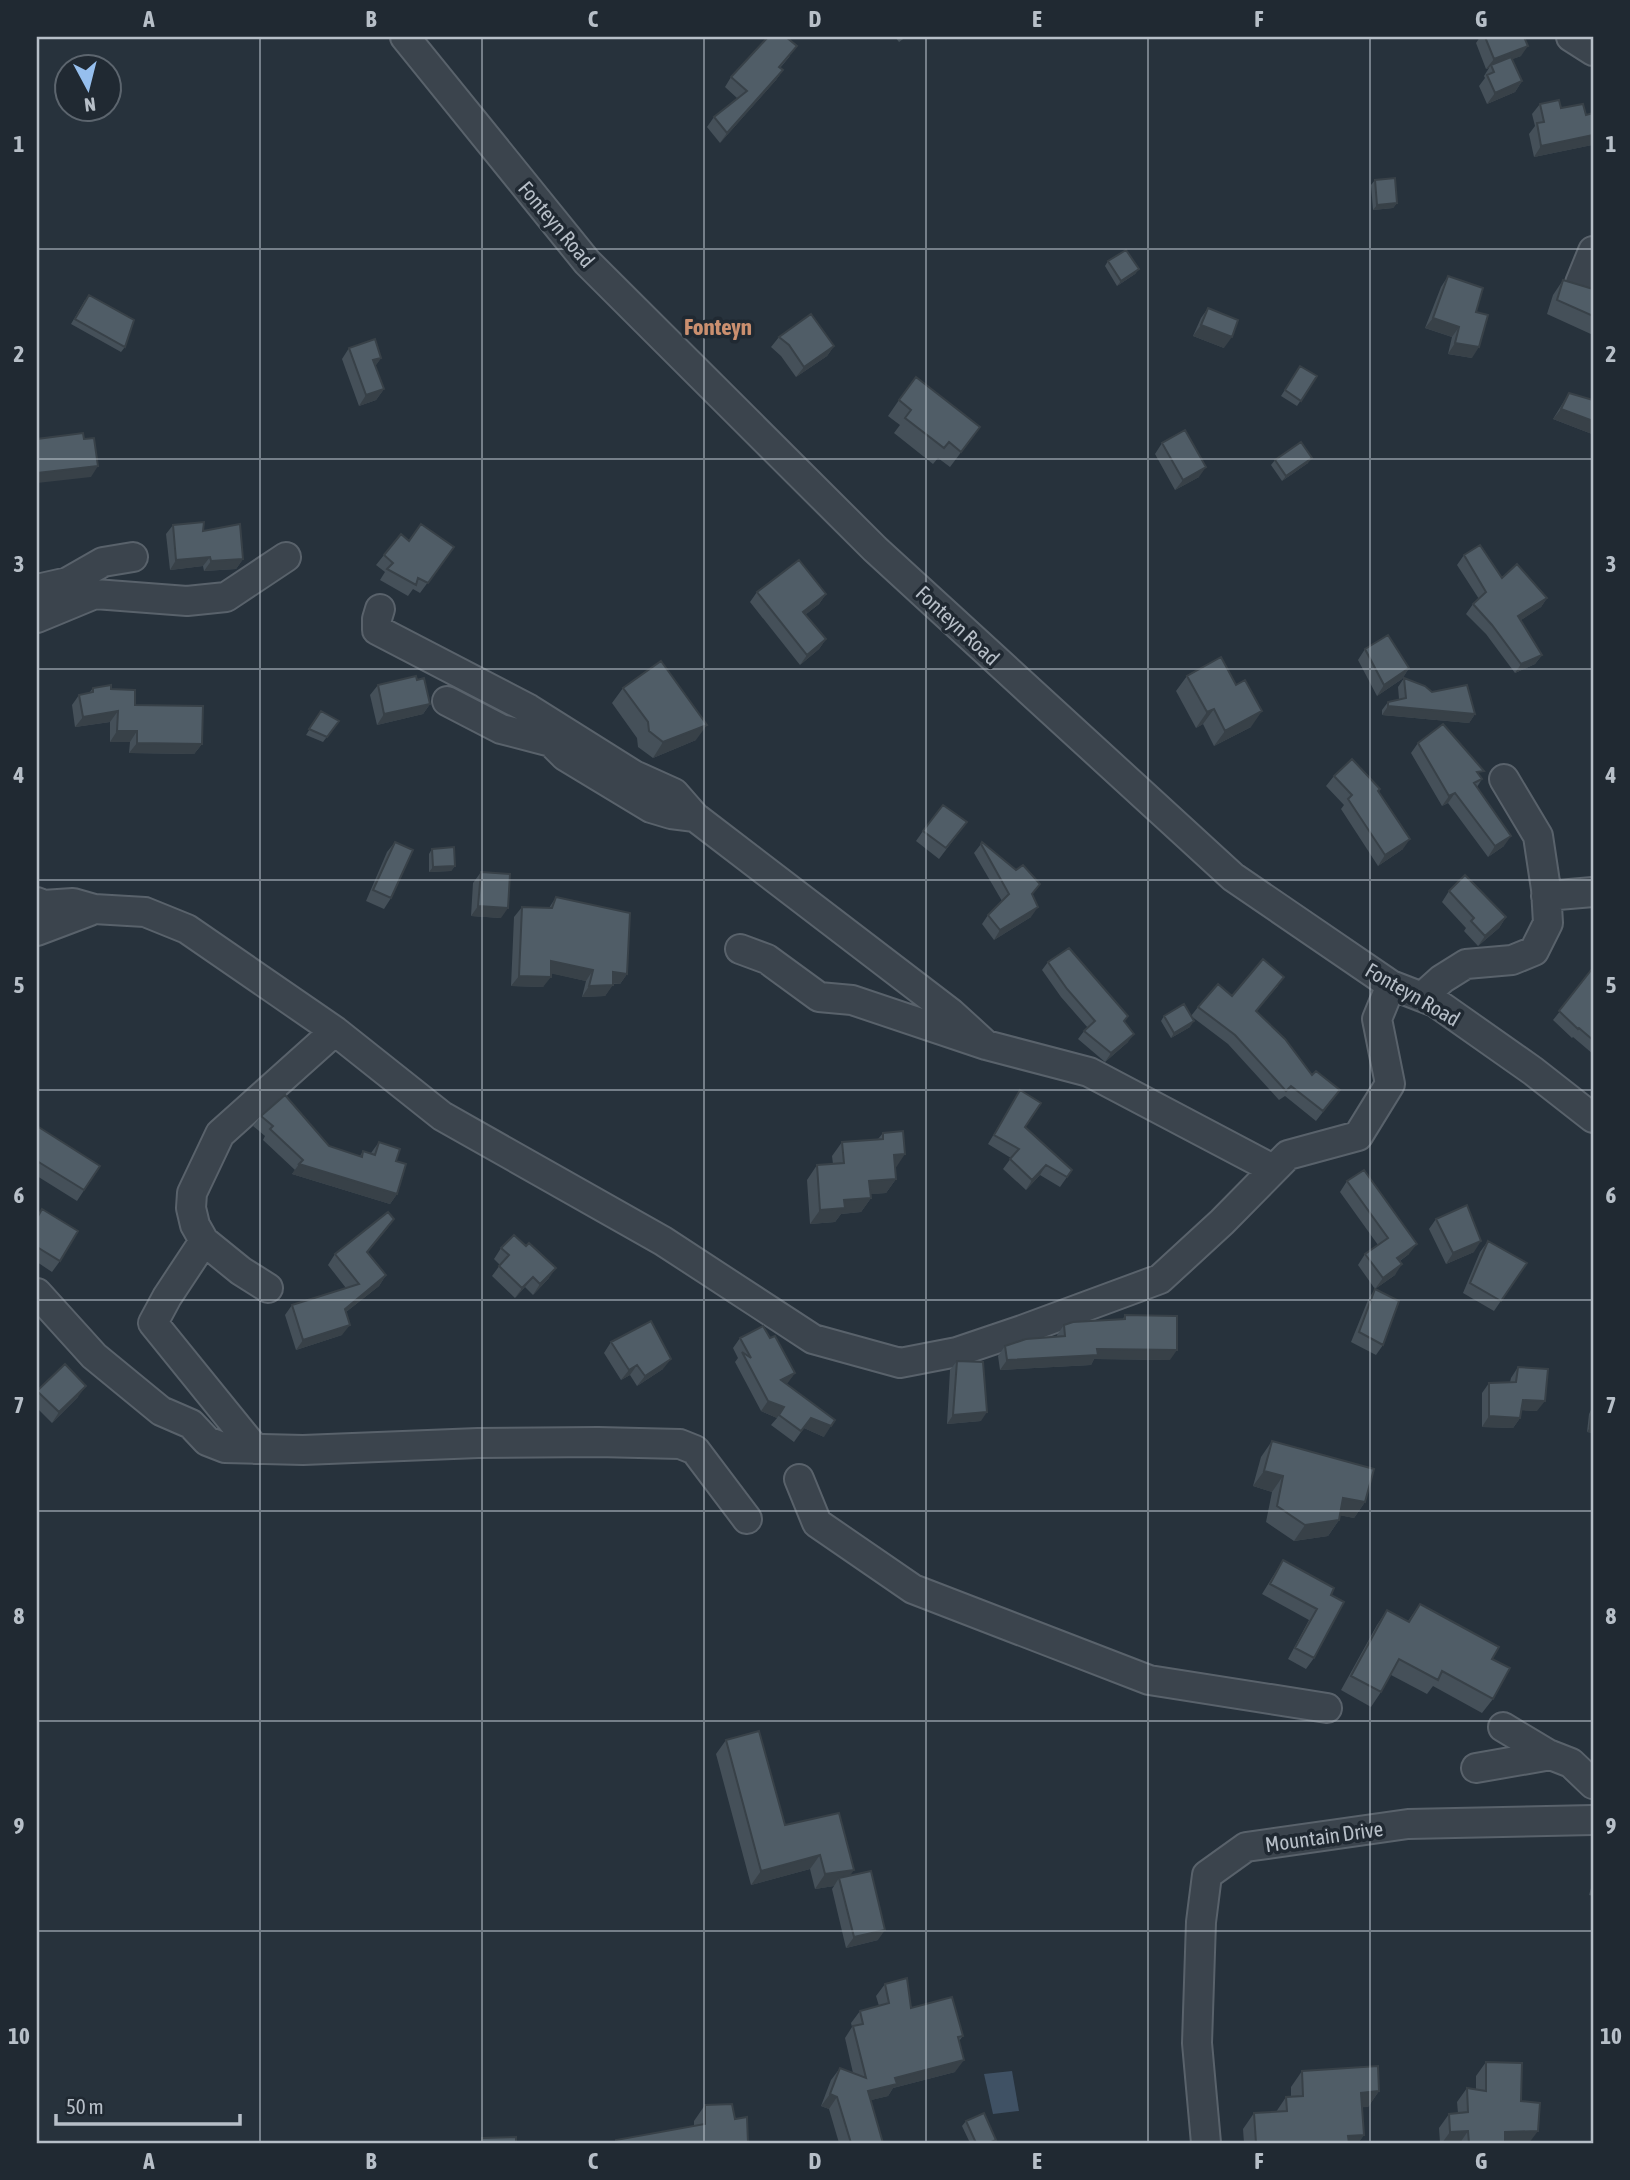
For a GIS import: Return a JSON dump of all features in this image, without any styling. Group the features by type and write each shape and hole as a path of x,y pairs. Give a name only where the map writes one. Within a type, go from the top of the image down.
{"street":[{"name":"Fonteyn Road","path":"405,37 587,262 875,549 1233,877 1391,985 1435,1002 1533,1071 1593,1118"},
{"path":"1571,37 1593,51"},
{"path":"1580,283 1593,251"},
{"path":"37,589 68,582 103,562 133,557"},
{"path":"37,618 95,594 187,601 226,597 286,557"},
{"path":"380,608 377,630 530,709 634,775 674,793 695,817 951,1013 986,1045"},
{"path":"447,701 501,729 551,742 586,769 651,808 695,817"},
{"path":"1422,998 1442,979 1466,964 1512,960 1534,951 1548,923 1538,836 1504,779"},
{"path":"1546,896 1593,892"},
{"path":"37,902 43,905 74,903 94,909 145,912 187,929 335,1031 442,1116 663,1241 813,1339 900,1363 970,1348 1160,1279 1222,1223 1288,1154 1358,1136 1390,1084 1377,1019 1391,985"},
{"path":"37,931 94,909"},
{"path":"740,949 767,960 819,997 852,1000 986,1045 1089,1072 1273,1169"},
{"path":"268,1287 241,1271 204,1241 195,1225 191,1209 192,1193 220,1134 335,1031"},
{"path":"204,1241 153,1323 255,1449"},
{"path":"37,1293 94,1356 160,1410 191,1424 207,1441 225,1448 303,1450 478,1443 680,1444 695,1450 747,1519"},
{"path":"799,1479 817,1523 913,1589 1149,1680 1326,1708"},
{"path":"1503,1727 1551,1755 1571,1763 1593,1784"},
{"path":"1476,1768 1551,1755"},
{"name":"Mountain Drive","path":"1206,2143 1197,2043 1201,1922 1207,1875 1246,1847 1286,1841 1408,1824 1593,1820"}],"water":[{"path":"1012,2071 1019,2111 993,2114 984,2074"}],"building":[{"path":"768,37 786,37 797,46 779,67 783,70 727,133 714,117 747,91 731,77"},
{"path":"1485,37 1524,37 1528,46 1494,59"},
{"path":"1511,57 1522,81 1495,93 1487,75 1494,72 1491,65"},
{"path":"1559,100 1561,108 1583,104 1586,115 1593,113 1593,135 1541,146 1537,123 1544,122 1540,104"},
{"path":"1395,178 1397,203 1377,205 1375,180"},
{"path":"1126,250 1139,269 1121,281 1108,261"},
{"path":"1448,276 1483,288 1476,312 1488,315 1479,347 1455,343 1459,327 1433,318"},
{"path":"1563,280 1593,289 1593,316 1557,300"},
{"path":"89,295 134,320 125,347 75,319"},
{"path":"1208,308 1238,320 1232,337 1201,325"},
{"path":"811,314 834,346 804,367 789,345 779,337"},
{"path":"375,339 381,358 373,360 384,389 366,395 349,348"},
{"path":"1300,366 1317,376 1301,401 1285,390"},
{"path":"916,377 980,427 961,452 949,442 944,448 905,418 911,410 899,400"},
{"path":"1569,393 1593,400 1593,421 1561,409"},
{"path":"1185,430 1206,467 1183,480 1162,443"},
{"path":"83,433 84,439 94,438 98,466 37,473 37,439"},
{"path":"1301,442 1312,458 1286,476 1275,460"},
{"path":"204,522 203,531 240,524 243,559 211,561 210,557 176,560 173,525"},
{"path":"421,524 454,547 428,583 418,578 416,585 387,569 393,563 384,555 401,534 409,541"},
{"path":"1480,545 1502,578 1517,564 1547,598 1518,616 1542,655 1521,664 1473,604 1486,592 1464,555"},
{"path":"799,560 826,594 803,612 826,639 807,655 757,592"},
{"path":"1388,635 1409,668 1384,685 1365,649"},
{"path":"1221,657 1236,685 1245,680 1262,711 1225,731 1214,709 1207,712 1187,676"},
{"path":"661,661 707,725 663,742 649,731 648,722 623,688"},
{"path":"416,676 417,680 424,678 430,704 384,714 378,685"},
{"path":"1404,678 1425,686 1432,692 1467,685 1475,714 1388,706 1388,702 1406,698"},
{"path":"111,685 111,689 135,690 135,705 203,706 202,744 137,743 137,731 117,731 118,711 83,717 79,695 93,692 93,688"},
{"path":"321,711 339,721 327,737 309,729"},
{"path":"1443,724 1484,771 1477,772 1482,779 1474,783 1511,836 1495,846 1455,793 1449,796 1418,743"},
{"path":"1352,759 1380,789 1378,791 1410,839 1385,855 1348,799 1352,795 1334,776"},
{"path":"943,805 967,822 946,848 923,831"},
{"path":"395,842 413,850 391,898 373,890"},
{"path":"982,842 1016,870 1023,865 1040,884 1032,894 1038,907 1000,930 988,915 1009,894"},
{"path":"454,847 455,866 433,867 432,849"},
{"path":"481,872 510,874 508,908 478,906"},
{"path":"1465,875 1506,917 1485,936 1471,921 1474,918 1449,891"},
{"path":"556,897 630,913 627,974 613,972 613,985 589,986 593,970 551,961 551,977 519,976 522,907 552,908"},
{"path":"1069,948 1128,1016 1124,1021 1134,1034 1111,1053 1084,1031 1095,1021 1048,962"},
{"path":"1263,959 1284,977 1256,1011 1285,1039 1312,1075 1316,1071 1340,1090 1323,1111 1291,1086 1286,1091 1235,1035 1198,1007 1218,984 1232,996"},
{"path":"1593,970 1593,1040 1559,1011"},
{"path":"1184,1004 1194,1021 1174,1033 1164,1016"},
{"path":"1020,1090 1041,1103 1025,1127 1072,1170 1067,1177 1046,1165 1032,1180 1010,1159 1019,1149 994,1135"},
{"path":"285,1095 329,1146 362,1157 363,1151 375,1155 379,1142 400,1149 396,1161 406,1164 397,1194 299,1164 303,1160 270,1129 273,1126 261,1116"},
{"path":"37,1126 100,1166 84,1190 37,1161"},
{"path":"903,1131 905,1154 894,1155 896,1179 869,1181 871,1198 844,1200 845,1208 820,1210 817,1165 844,1163 842,1142 883,1139 883,1133"},
{"path":"1364,1170 1417,1244 1397,1258 1402,1264 1383,1278 1365,1254 1388,1238 1347,1181"},
{"path":"1467,1205 1481,1241 1453,1253 1436,1219"},
{"path":"42,1209 78,1231 60,1261 37,1247 37,1218"},
{"path":"388,1212 394,1219 367,1252 386,1275 345,1309 350,1325 303,1340 292,1305 359,1284 335,1254"},
{"path":"514,1235 526,1246 529,1243 556,1268 540,1284 533,1277 522,1288 499,1266 509,1255 501,1248"},
{"path":"1488,1241 1527,1263 1501,1301 1470,1283"},
{"path":"1375,1289 1399,1301 1383,1345 1359,1332"},
{"path":"1125,1315 1177,1316 1177,1350 1097,1349 1098,1355 1007,1360 1005,1346 1026,1339 1065,1336 1064,1325 1073,1322 1125,1319"},
{"path":"651,1321 671,1359 645,1376 637,1365 629,1370 611,1342"},
{"path":"763,1326 770,1338 775,1336 795,1373 781,1380 835,1420 831,1426 811,1418 801,1431 779,1415 784,1407 768,1401 742,1352 751,1358 740,1338"},
{"path":"957,1361 983,1362 987,1412 953,1415"},
{"path":"65,1364 86,1386 59,1412 37,1391"},
{"path":"1518,1367 1548,1369 1545,1401 1523,1400 1520,1418 1489,1416 1489,1383 1516,1382"},
{"path":"1592,1408 1593,1427 1590,1427"},
{"path":"1272,1441 1374,1469 1365,1502 1343,1498 1339,1520 1305,1525 1277,1506 1283,1476 1264,1471"},
{"path":"1283,1560 1334,1588 1331,1595 1344,1602 1314,1658 1295,1648 1317,1609 1270,1584"},
{"path":"1420,1604 1499,1647 1492,1659 1510,1668 1493,1699 1442,1671 1438,1680 1399,1659 1381,1692 1351,1676 1387,1610 1409,1622"},
{"path":"759,1731 785,1825 839,1813 854,1870 825,1874 820,1855 761,1871 726,1740"},
{"path":"871,1871 885,1930 854,1937 839,1878"},
{"path":"907,1978 911,2008 952,1997 963,2036 958,2037 964,2060 895,2078 897,2084 868,2091 883,2143 851,2143 837,2097 830,2094 840,2068 866,2078 853,2026 863,2024 860,2011 889,2003 885,1984"},
{"path":"1486,2062 1522,2063 1521,2101 1540,2103 1538,2131 1505,2132 1505,2143 1469,2143 1468,2131 1450,2132 1449,2114 1468,2112 1467,2088 1486,2091"},
{"path":"1378,2066 1379,2091 1361,2093 1364,2135 1348,2136 1349,2143 1256,2143 1254,2113 1287,2111 1286,2097 1303,2096 1302,2071"},
{"path":"732,2104 735,2119 747,2117 748,2143 616,2143 616,2140 705,2124 705,2105"},
{"path":"984,2113 996,2140 976,2143 966,2121"},
{"path":"516,2137 516,2143 482,2143 482,2138"}],"district":[{"name":"Fonteyn","path":"718,327"}]}
